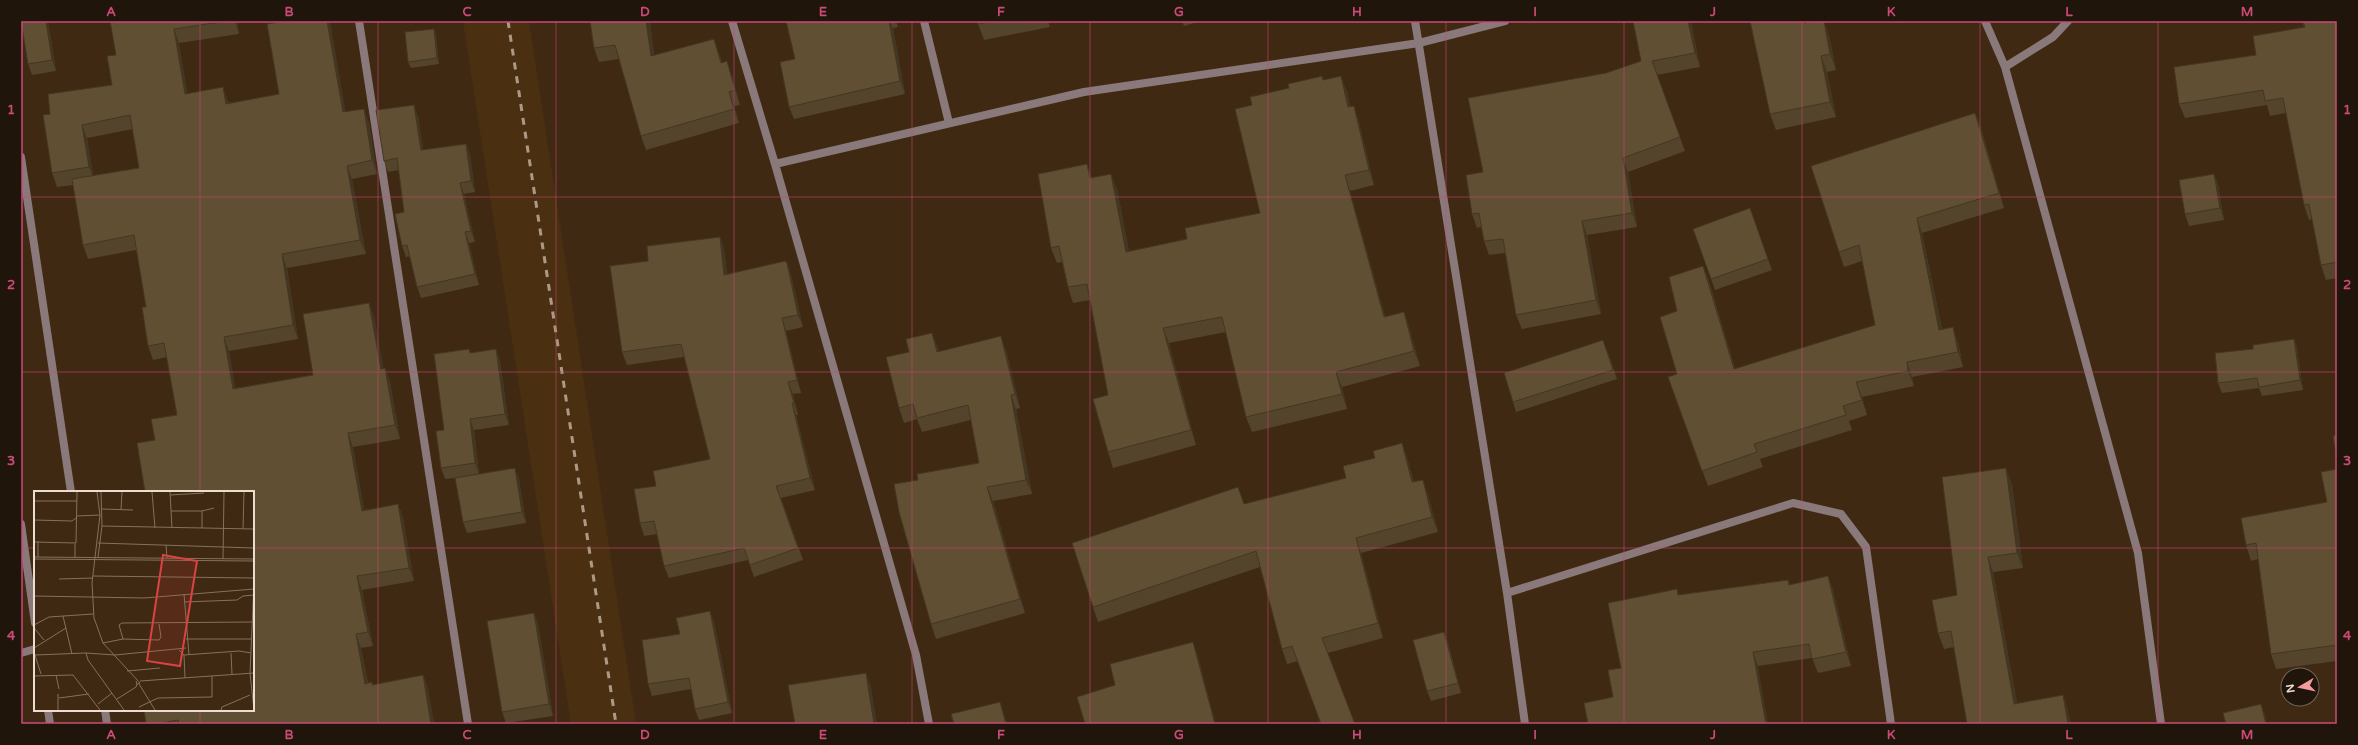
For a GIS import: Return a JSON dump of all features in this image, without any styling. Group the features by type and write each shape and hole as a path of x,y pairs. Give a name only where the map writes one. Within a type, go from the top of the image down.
{"street":[{"path":"359,21 468,724"},
{"path":"732,21 775,164 914,647 929,724"},
{"path":"924,21 949,123"},
{"path":"1415,21 1507,593 1525,724"},
{"path":"775,164 1084,92 1419,42 1505,21"},
{"path":"1985,21 2005,67 2138,554 2161,724"},
{"path":"2005,67 2053,37 2068,21"},
{"path":"21,157 71,491"},
{"path":"1507,593 1793,503 1841,514 1866,547 1891,724"},
{"path":"21,524 34,616"},
{"path":"21,653 34,649"},
{"path":"48,711 50,724"},
{"path":"105,711 107,724"}],"shaded area":[{"path":"463,21 529,21 636,724 571,724"}],"building":[{"path":"21,21 46,21 52,60 28,64"},
{"path":"110,21 227,21 174,29 185,94 223,87 226,104 279,94 267,24 285,21 327,21 343,112 364,109 372,160 347,166 360,240 282,254 293,325 224,337 233,389 313,375 303,314 369,303 381,369 385,368 395,425 348,433 362,511 398,504 409,568 357,576 368,632 356,634 365,684 372,682 372,685 423,675 431,724 179,724 178,720 156,724 146,724 144,711 254,711 254,491 145,491 137,443 155,440 151,419 177,415 164,343 148,346 142,307 146,307 134,235 83,245 72,179 139,168 130,115 82,125 89,167 52,173 43,115 50,114 48,94 112,85 107,56 116,55"},
{"path":"590,21 646,21 651,56 714,39 721,63 727,61 735,90 729,92 734,109 641,136 615,45 594,48"},
{"path":"786,21 889,21 900,81 789,107 780,62 795,59"},
{"path":"977,21 995,21 978,24"},
{"path":"1633,21 1688,21 1695,53 1652,61 1680,137 1623,158 1632,213 1582,221 1596,300 1516,315 1503,239 1484,241 1479,213 1472,214 1466,175 1483,172 1468,98 1606,73 1641,61"},
{"path":"1750,21 1803,21 1804,23 1824,21 1830,54 1821,56 1830,102 1770,114"},
{"path":"2303,21 2337,21 2337,262 2321,265 2309,204 2304,205 2283,98 2265,101 2263,90 2179,104 2174,67 2256,55 2253,36 2305,27"},
{"path":"434,29 437,58 408,62 405,32"},
{"path":"1322,76 1323,80 1341,76 1348,107 1354,106 1369,170 1345,175 1384,317 1404,312 1414,351 1336,372 1342,394 1246,417 1222,317 1163,328 1191,430 1108,452 1093,399 1108,395 1087,284 1068,287 1059,246 1051,248 1038,174 1087,164 1090,178 1111,174 1126,252 1187,239 1185,228 1260,213 1235,109 1252,105 1250,97 1289,88 1288,84"},
{"path":"414,105 421,150 466,144 471,181 460,183 471,231 465,232 475,274 417,287 407,245 402,246 395,214 404,212 397,158 384,161 376,110"},
{"path":"1975,113 1999,193 1917,218 1939,330 1953,327 1958,352 1907,362 1908,371 1856,382 1862,400 1843,406 1846,415 1754,444 1757,452 1702,471 1668,377 1677,374 1660,317 1677,311 1669,277 1703,266 1734,369 1875,325 1859,245 1839,252 1811,166"},
{"path":"2214,174 2220,208 2185,214 2179,180"},
{"path":"1750,208 1768,259 1711,279 1693,229"},
{"path":"720,237 724,275 785,261 787,263 798,315 782,318 797,380 788,382 810,478 776,486 798,548 750,565 744,548 664,566 654,521 640,523 634,489 656,486 653,471 710,459 681,344 622,352 610,266 648,261 647,246"},
{"path":"932,333 937,352 1001,336 1015,394 1011,395 1026,480 987,487 1020,599 931,624 899,512 894,484 918,480 917,474 979,463 968,405 917,418 913,404 899,408 886,357 909,352 906,339"},
{"path":"2294,339 2300,380 2259,387 2257,378 2218,383 2215,353 2253,349 2253,345"},
{"path":"1603,340 1613,370 1513,402 1504,373"},
{"path":"469,349 470,353 496,349 505,414 470,419 475,463 441,468 436,431 444,430 434,354"},
{"path":"2337,435 2337,459 2333,436"},
{"path":"1402,443 1412,482 1423,480 1432,517 1356,538 1378,623 1322,638 1355,724 1321,724 1292,646 1282,649 1256,551 1093,607 1072,543 1238,487 1244,504 1346,478 1343,466 1375,458 1373,451"},
{"path":"515,468 522,512 463,522 455,478"},
{"path":"2006,468 2017,553 1988,557 2014,704 2063,695 2068,724 1967,724 1951,631 1938,633 1932,600 1957,595 1942,477"},
{"path":"2337,469 2337,645 2271,654 2256,543 2246,545 2241,518 2327,502 2321,472"},
{"path":"1828,576 1846,652 1812,659 1809,644 1753,652 1766,724 1588,724 1584,703 1613,697 1608,670 1621,668 1608,603 1677,589 1678,595 1788,580 1789,585"},
{"path":"710,611 728,702 695,709 689,678 648,684 642,640 680,634 676,618"},
{"path":"534,613 549,704 502,712 487,621"},
{"path":"1444,632 1458,683 1427,691 1413,640"},
{"path":"1193,642 1215,724 1085,724 1077,697 1115,685 1110,664"},
{"path":"866,673 874,724 795,724 788,685"},
{"path":"1000,702 1006,724 954,724 951,714"},
{"path":"2261,704 2266,724 2226,724 2223,713"}],"railway":[{"path":"508,21 616,724"}]}
